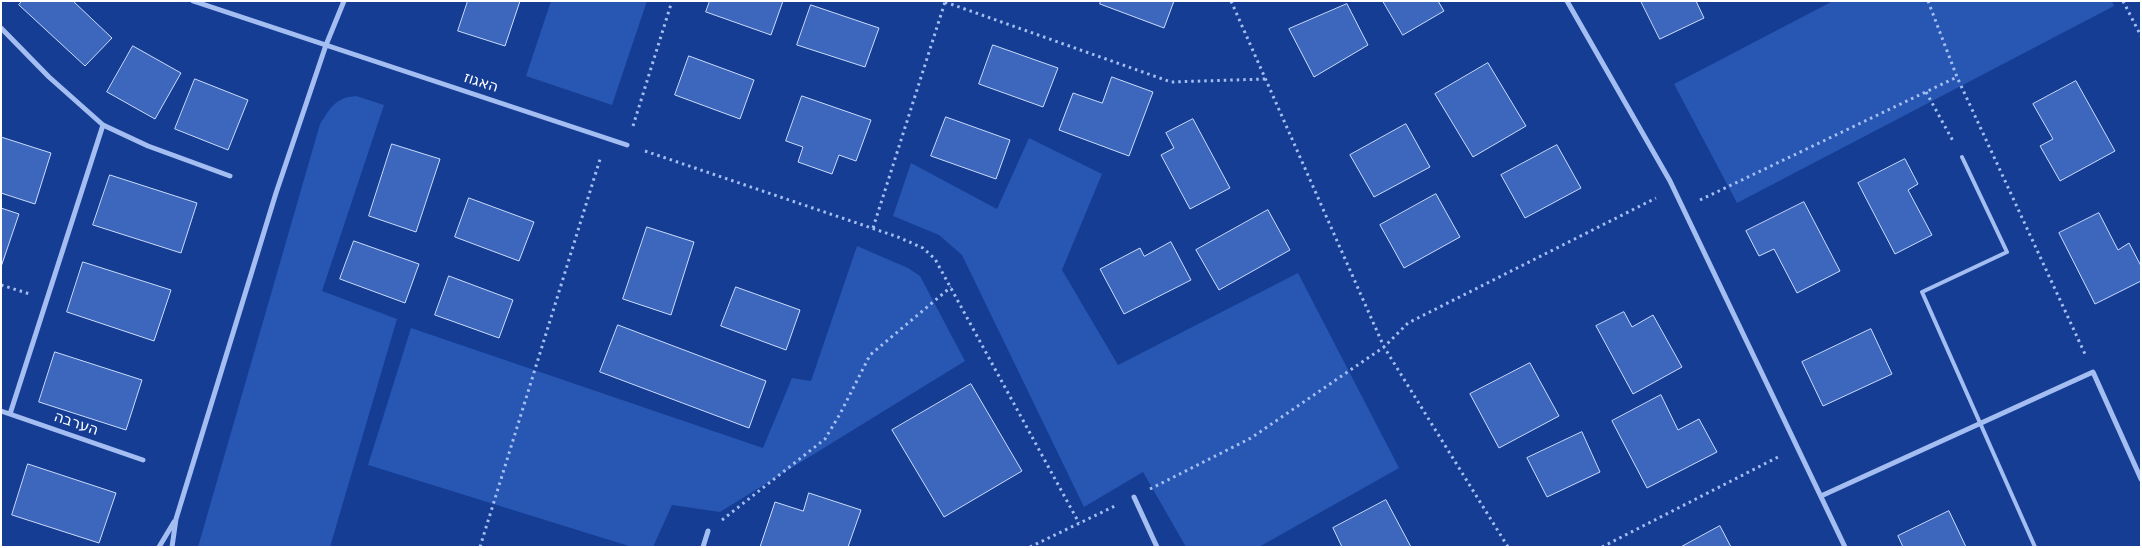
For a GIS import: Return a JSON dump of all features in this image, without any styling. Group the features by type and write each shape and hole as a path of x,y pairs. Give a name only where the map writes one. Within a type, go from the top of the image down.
{"street":[{"name":"האגוז","path":"193,1 627,145"},
{"path":"172,547 176,519 276,193 326,45 344,1"},
{"path":"1567,1 1684,208 1845,547"},
{"path":"1,28 50,77 103,124 148,146 230,176"},
{"path":"10,414 103,124"},
{"path":"1820,496 2093,372 2141,479"},
{"name":"הערבה","path":"1,411 143,460"},
{"path":"1134,497 1158,547"},
{"path":"159,547 176,519"},
{"path":"703,547 708,531"}],"lane":[{"path":"1962,157 2007,252 1922,292 2035,547"}],"path":[{"path":"672,1 627,145 874,228 923,248 935,259 951,287 1079,523"},
{"path":"1231,1 1384,347 1508,547"},
{"path":"1928,1 1957,77 2093,372"},
{"path":"2123,1 2141,36"},
{"path":"874,228 945,2 1171,82 1265,79"},
{"path":"1684,208 1957,77"},
{"path":"1926,92 1962,157"},
{"path":"480,547 607,138"},
{"path":"1030,547 1251,438 1384,347 1408,323 1674,189"},
{"path":"1,285 47,300"},
{"path":"708,531 825,439 870,355 951,287"},
{"path":"1602,547 1798,447"}],"shaded area":[{"path":"551,1 647,1 612,105 526,76"},
{"path":"1833,1 2112,1 2114,6 1737,203 1674,84"},
{"path":"356,96 384,105 322,291 397,319 330,547 198,547 320,124 334,104 343,99"},
{"path":"1029,138 1102,174 1062,270 1118,365 1298,273 1399,468 1259,547 1186,547 1143,472 1084,507 962,255 939,235 893,216 911,163 997,209"},
{"path":"857,246 908,268 920,276 965,361 720,512 672,505 653,547 632,547 368,465 411,328 763,448 792,378 811,381"}],"building":[{"path":"22,1 73,1 112,38 85,66 19,5"},
{"path":"468,1 520,1 505,46 458,31"},
{"path":"710,1 783,1 771,35 706,12"},
{"path":"1101,1 1174,1 1164,28 1100,4"},
{"path":"1383,1 1438,1 1444,11 1403,35"},
{"path":"1641,1 1696,1 1704,18 1660,39"},
{"path":"1347,4 1368,45 1314,77 1289,29"},
{"path":"811,5 879,28 865,67 797,45"},
{"path":"993,45 1058,68 1043,107 979,84"},
{"path":"133,46 181,73 155,119 107,92"},
{"path":"689,56 754,80 740,119 675,95"},
{"path":"1488,63 1526,126 1473,157 1435,94"},
{"path":"1112,77 1153,92 1129,156 1059,130 1073,93 1102,103"},
{"path":"195,79 248,100 228,150 175,129"},
{"path":"2076,81 2115,151 2060,181 2040,146 2053,139 2033,104"},
{"path":"802,96 871,120 856,161 839,155 832,174 798,162 803,147 786,141"},
{"path":"946,117 1010,140 996,179 931,156"},
{"path":"1193,119 1230,188 1190,209 1161,155 1174,148 1166,133"},
{"path":"1406,124 1430,167 1374,197 1350,155"},
{"path":"1,137 51,153 35,204 1,193"},
{"path":"392,144 440,159 416,232 369,216"},
{"path":"1557,145 1581,188 1525,218 1501,175"},
{"path":"1905,159 1918,184 1908,190 1932,235 1895,254 1858,183"},
{"path":"110,175 197,203 181,253 93,225"},
{"path":"1436,194 1460,237 1404,268 1380,225"},
{"path":"469,198 534,222 519,261 455,237"},
{"path":"1804,202 1840,271 1797,293 1774,249 1759,256 1746,231"},
{"path":"1,208 19,214 1,267"},
{"path":"1268,210 1290,250 1219,290 1196,250"},
{"path":"2099,213 2118,250 2129,243 2141,266 2141,281 2095,304 2059,233"},
{"path":"647,227 694,242 671,315 623,299"},
{"path":"354,241 419,264 405,303 340,279"},
{"path":"1171,242 1191,280 1124,314 1100,269 1140,248 1144,256"},
{"path":"83,262 171,290 154,341 67,312"},
{"path":"449,276 513,300 499,338 435,315"},
{"path":"736,287 800,310 786,350 721,326"},
{"path":"1624,312 1632,327 1653,315 1682,367 1633,394 1596,326"},
{"path":"618,325 766,381 749,428 600,372"},
{"path":"1871,329 1892,374 1823,406 1802,362"},
{"path":"55,352 142,380 126,430 39,402"},
{"path":"1530,363 1559,416 1499,448 1470,394"},
{"path":"971,384 1022,471 944,517 892,430"},
{"path":"1661,395 1678,430 1699,419 1717,452 1647,488 1612,421"},
{"path":"1582,432 1600,472 1547,497 1527,458"},
{"path":"28,464 116,493 99,543 12,515"},
{"path":"809,493 861,510 848,547 760,547 775,502 803,511"},
{"path":"1386,500 1411,547 1342,547 1333,528"},
{"path":"1949,511 1966,547 1903,547 1898,536"},
{"path":"1720,526 1731,547 1681,547"}]}
